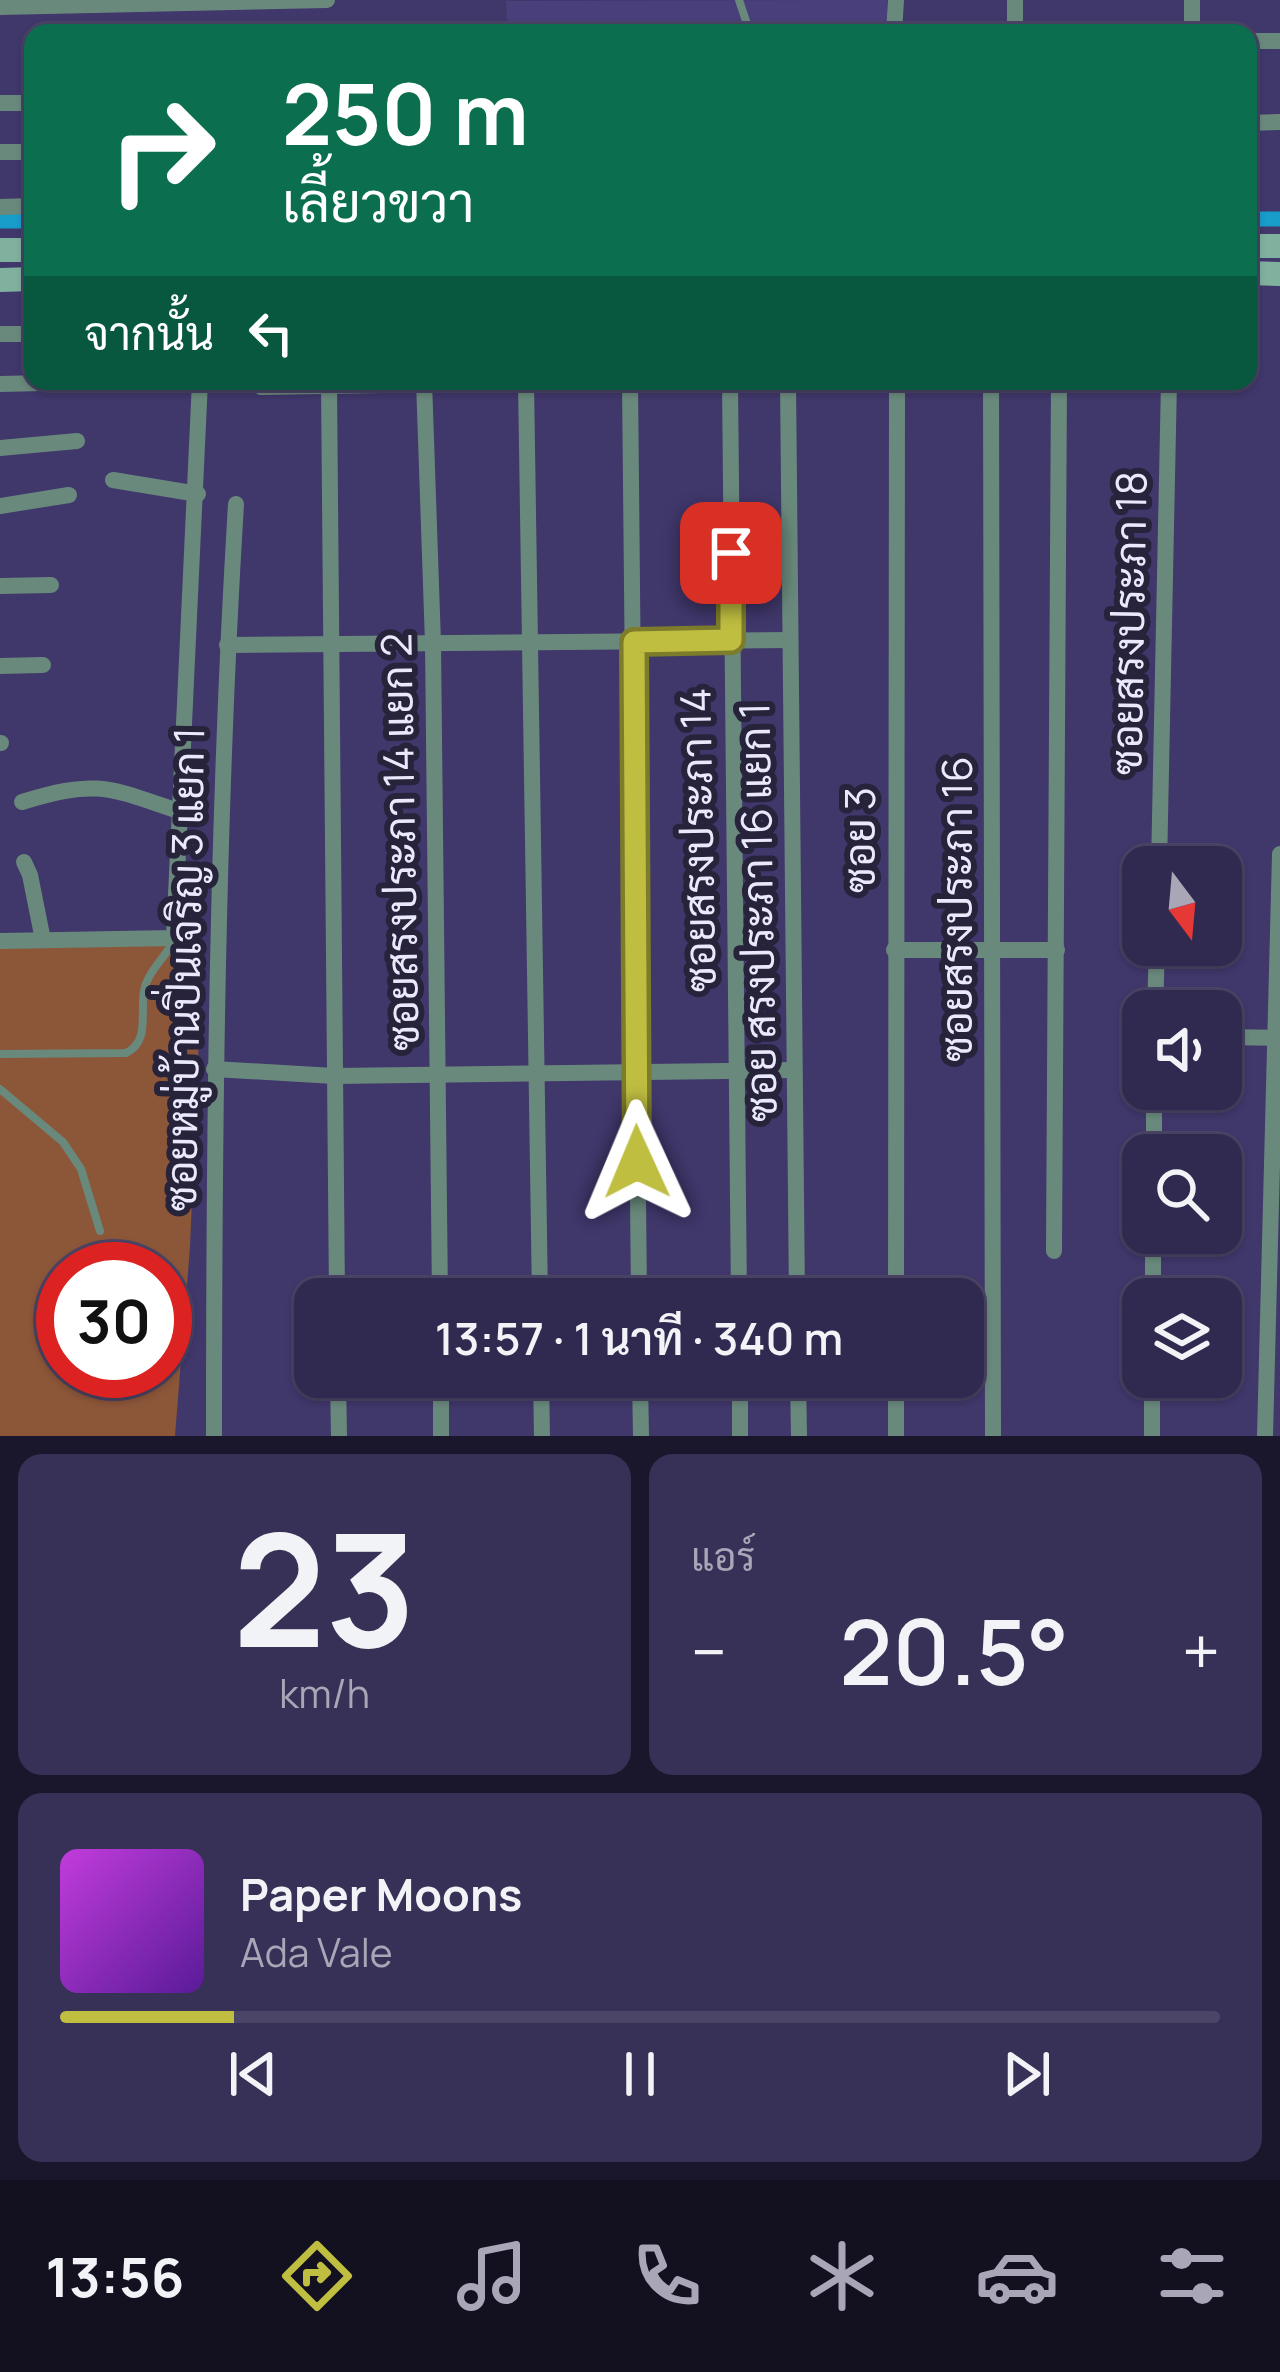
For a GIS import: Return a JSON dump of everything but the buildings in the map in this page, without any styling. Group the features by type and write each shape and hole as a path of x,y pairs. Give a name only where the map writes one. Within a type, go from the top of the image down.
{"street":[{"path":"0,8 326,0"},
{"path":"0,940 175,938 200,390"},
{"path":"329,390 337,1278"},
{"name":"ซอยสรงประภา 14 แยก 2","path":"426,390 434,643 440,1278"},
{"path":"526,390 541,1278"},
{"path":"630,390 639,1278"},
{"name":"ซอยสรงประภา 14","path":"730,390 739,1278"},
{"name":"ซอย สรงประภา 16 แยก 1","path":"788,390 797,1278"},
{"name":"ซอย 3","path":"896,1278 897,390"},
{"name":"ซอยสรงประภา 16","path":"991,390 993,1436"},
{"path":"1054,1251 1059,390"},
{"name":"ซอยสรงประภา 18","path":"1159,846 1169,390"},
{"path":"0,448 77,441"},
{"path":"113,480 198,494"},
{"path":"0,506 69,494"},
{"name":"ซอยหมู่บ้านปิ่นเจริญ 3 แยก 1","path":"214,1436 214,1069 236,504"},
{"path":"0,586 51,585"},
{"path":"227,646 790,640"},
{"path":"0,666 43,665"},
{"path":"22,802 74,787 106,787 181,812"},
{"path":"1265,1436 1280,854"},
{"path":"23,862 43,940"},
{"path":"895,950 1058,950"},
{"path":"1242,1038 1278,1039"},
{"path":"214,1069 334,1076 794,1070"},
{"path":"338,1398 339,1436"},
{"path":"441,1398 442,1436"},
{"path":"542,1398 542,1436"},
{"path":"640,1398 641,1436"},
{"path":"740,1398 740,1436"},
{"path":"799,1398 800,1436"},
{"path":"896,1398 896,1436"},
{"path":"1152,1398 1152,1436"}],"lane":[{"path":"0,1054 134,1049 141,1042 144,985 175,938"},
{"path":"0,1089 63,1142 81,1169 100,1231"}],"shaded area":[{"path":"887,0 887,24 507,24 506,1"},
{"path":"203,941 190,1242 36,1242 36,1398 178,1398 175,1436 0,1436 0,948"}],"waterway":[{"path":"1257,219 1280,219"},
{"path":"0,221 24,221"}],"route":[{"path":"637,1162 634,642 731,640 731,553"}]}
